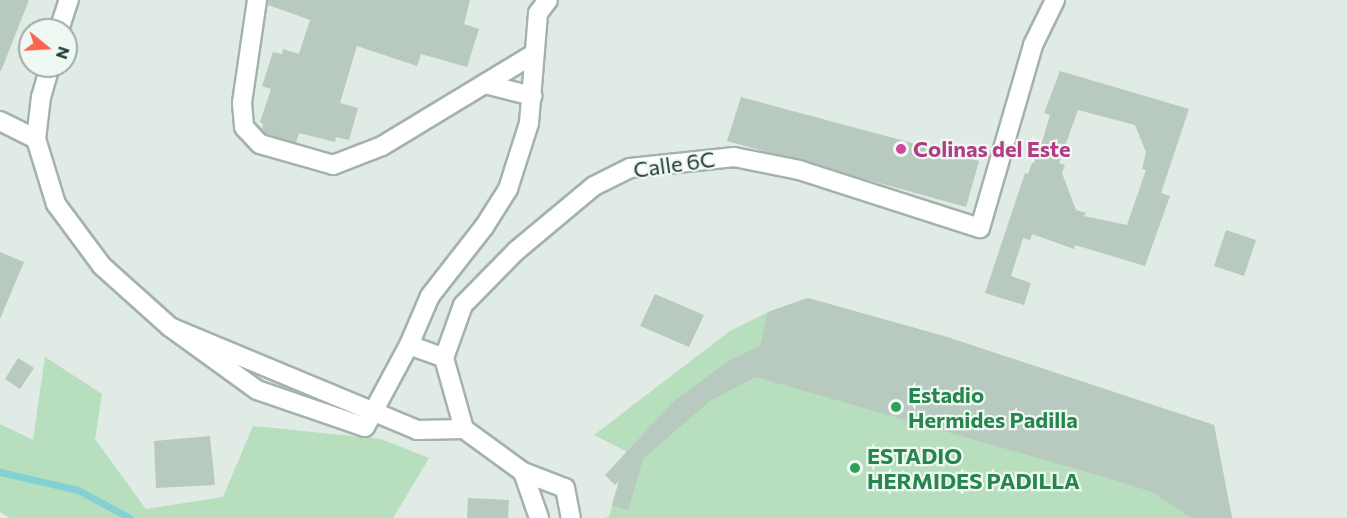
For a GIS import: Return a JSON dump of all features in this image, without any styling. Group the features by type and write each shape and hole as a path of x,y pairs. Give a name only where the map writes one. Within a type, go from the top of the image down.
{"street":[{"path":"63,18 69,0"},
{"path":"257,0 242,103 244,127 260,144 333,165 382,146 534,54"},
{"path":"47,78 41,97 36,139 56,204 102,266 170,327 257,390 365,427 376,412 430,296 484,227 508,189 529,123 538,13 548,0"},
{"name":"Calle 6C","path":"444,358 463,306 500,267 594,186 630,168 734,157 800,170 980,228 1033,45 1055,0"},
{"path":"485,84 532,96"},
{"path":"0,121 36,139"},
{"path":"170,327 417,430 464,429 523,472 565,488 571,518"},
{"path":"409,345 444,358 464,429"},
{"path":"523,472 539,518"}],"green space":[{"name":"Estadio Hermides Padilla","path":"808,298 947,337 1214,425 1232,518 603,518 609,517 627,452 594,435 730,331 768,312"},
{"path":"45,357 102,394 95,439 146,509 223,497 253,426 381,439 429,458 393,518 10,518 0,512 0,424 33,440"}],"building":[{"path":"0,0 29,0 22,18 18,18 18,28 0,71"},
{"path":"268,0 470,0 464,24 479,29 467,67 421,54 417,66 357,46 340,103 358,108 349,140 336,137 335,142 299,133 296,143 266,134 262,129 263,124 260,122 271,89 262,86 273,52 282,54 283,49 299,54 310,20 268,5"},
{"path":"1060,71 1189,109 1161,193 1170,196 1145,266 1075,245 1074,249 1032,234 1030,240 1023,238 1011,276 1031,283 1024,305 985,293 1025,173 1028,174 1035,155 1038,156 1050,115 1044,113","holes":["1078,110 1135,125 1146,152 1142,169 1146,170 1127,225 1084,216 1086,213 1076,210 1062,173 1065,165 1059,163"]},
{"path":"741,97 979,161 966,207 727,141"},
{"path":"1226,230 1256,240 1244,276 1214,266"},
{"path":"0,252 24,262 0,319"},
{"path":"655,294 704,315 689,347 640,326"},
{"path":"808,298 947,337 1214,425 1232,518 1192,518 1152,492 756,377 711,400 643,459 628,510 612,505 619,481 615,485 605,475 674,401 730,360 760,346 768,312"},
{"path":"18,358 34,368 20,389 5,379"},
{"path":"210,436 215,485 156,488 154,441"},
{"path":"468,498 509,500 508,518 467,518"}],"waterway":[{"path":"0,472 78,490 130,518"}],"place":[{"name":"Colinas del Este","path":"901,149"},
{"name":"Estadio Hermides Padilla","path":"896,407"},
{"name":"ESTADIO HERMIDES PADILLA","path":"855,468"}]}
